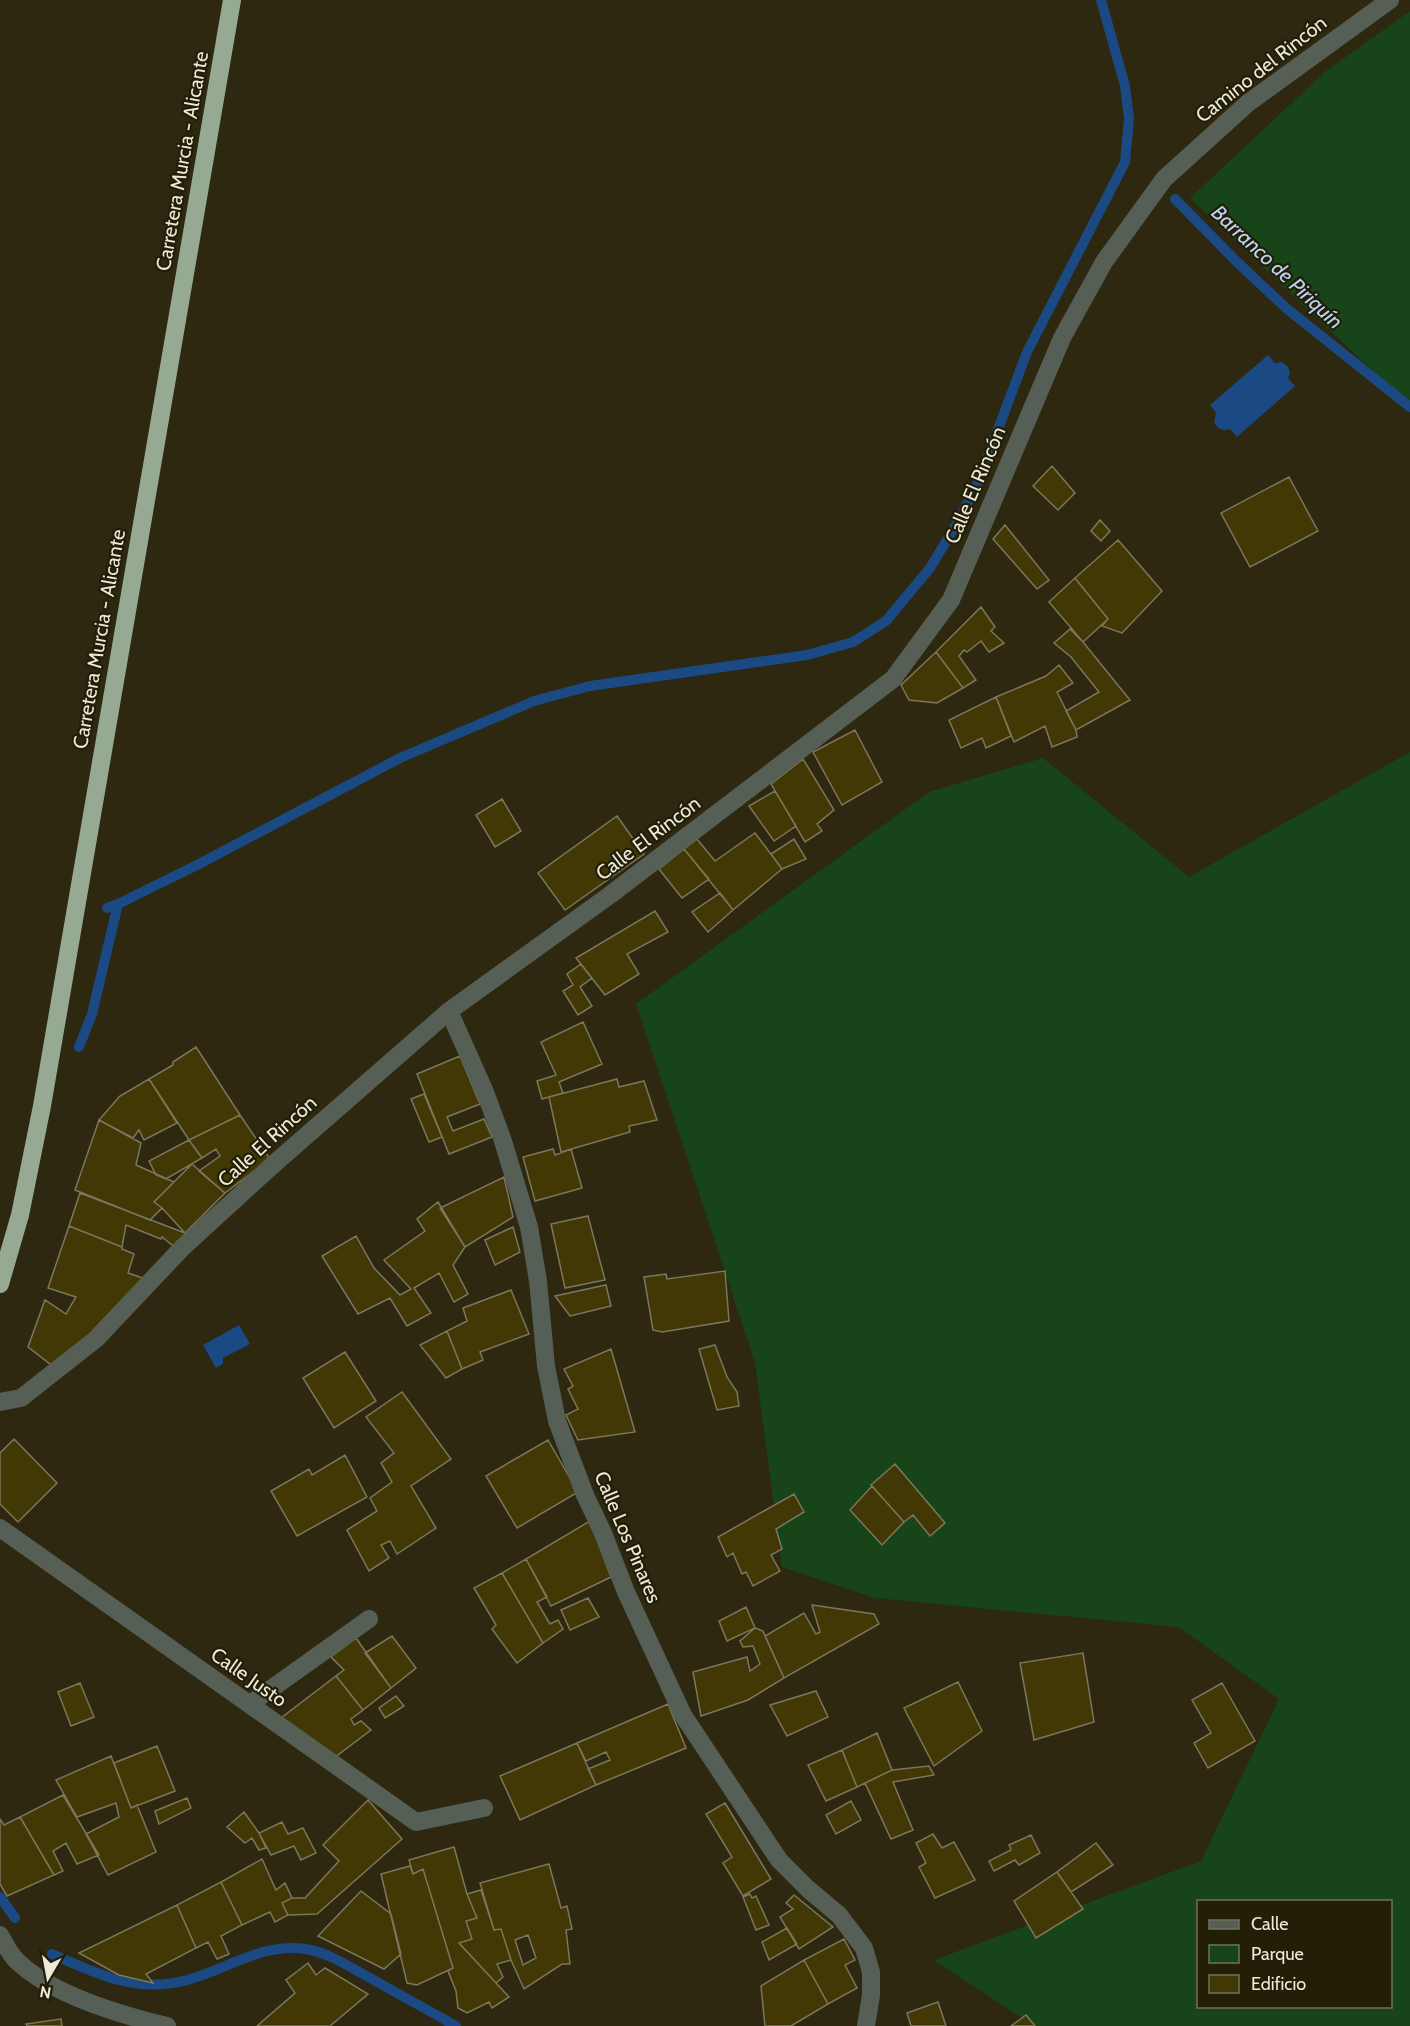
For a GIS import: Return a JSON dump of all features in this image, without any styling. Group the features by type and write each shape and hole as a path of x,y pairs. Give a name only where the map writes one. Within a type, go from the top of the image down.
{"highway":[{"name":"Carretera Murcia - Alicante","path":"0,1284 20,1215 42,1106 232,0"}],"street":[{"name":"Camino del Rincón","path":"1164,179 1248,103 1390,0"},
{"name":"Calle El Rincón","path":"0,1402 21,1398 96,1339 183,1247 449,1011 610,895 893,679 951,600 1062,338 1104,262 1164,179"},
{"name":"Calle Los Pinares","path":"449,1011 485,1092 503,1141 529,1227 538,1281 546,1366 557,1421 585,1495 626,1592 683,1715 779,1860 839,1915 864,1948 871,1972 871,1995 866,2026"},
{"name":"Calle Justo","path":"0,1528 416,1822 484,1808"},
{"path":"250,1704 369,1619"},
{"path":"3,1949 47,1983 132,2018 167,2026"}],"green space":[{"path":"1410,11 1410,406 1190,198 1326,71"},
{"path":"1410,752 1410,2026 1034,2026 934,1960 1201,1861 1279,1699 1179,1627 875,1598 782,1567 755,1362 636,1004 929,792 1043,758 1189,877"}],"water":[{"path":"1268,355 1275,363 1282,362 1288,367 1290,373 1288,378 1295,386 1237,437 1230,429 1219,428 1214,422 1216,413 1210,405"},
{"path":"239,1325 250,1344 223,1358 223,1364 216,1368 203,1345"}],"building":[{"path":"1052,466 1075,493 1058,510 1033,486"},
{"path":"1289,477 1318,531 1250,567 1221,513"},
{"path":"1100,520 1110,531 1101,541 1091,531"},
{"path":"1005,525 1049,580 1037,589 993,539"},
{"path":"1118,540 1162,591 1122,633 1102,626 1108,619 1075,578"},
{"path":"1075,578 1108,619 1083,642 1049,602"},
{"path":"981,607 995,627 991,631 1004,643 989,652 981,641 967,652 964,650 959,656 976,680 963,688 936,652"},
{"path":"1070,629 1130,700 1076,730 1066,711 1099,692 1071,657 1054,643"},
{"path":"936,652 963,688 937,703 909,700 901,685"},
{"path":"1059,665 1073,683 1057,692 1076,730 1077,737 1052,747 1045,726 1014,742 996,697 1046,676"},
{"path":"996,697 1011,736 986,748 982,738 961,748 949,720"},
{"path":"855,730 882,782 842,805 813,752"},
{"path":"803,759 834,810 817,824 822,831 805,842 771,784"},
{"path":"775,791 796,826 774,841 749,806"},
{"path":"502,799 521,831 495,847 476,815"},
{"path":"617,816 644,854 565,910 538,873"},
{"path":"755,833 782,869 733,910 684,849 697,839 715,861"},
{"path":"794,839 806,859 782,869 771,854"},
{"path":"684,849 709,879 682,898 659,869"},
{"path":"720,893 733,910 708,932 692,912"},
{"path":"655,911 668,932 627,954 639,974 605,995 576,958"},
{"path":"581,964 592,978 580,987 592,1006 578,1015 563,991 573,985 567,974"},
{"path":"583,1022 602,1064 559,1082 563,1093 542,1099 537,1081 556,1075 541,1042"},
{"path":"196,1047 240,1115 189,1140 149,1079 173,1065 173,1062"},
{"path":"460,1056 480,1104 447,1117 453,1131 484,1119 492,1137 449,1154 417,1074"},
{"path":"149,1079 177,1123 144,1140 139,1130 133,1138 99,1120 120,1096"},
{"path":"617,1079 619,1087 644,1081 657,1120 629,1126 630,1132 561,1152 549,1097"},
{"path":"424,1094 442,1137 429,1142 411,1099"},
{"path":"240,1115 270,1159 225,1193 199,1171 220,1156 216,1149 202,1158 189,1140"},
{"path":"99,1120 141,1143 136,1165 174,1182 154,1202 162,1208 150,1220 75,1190"},
{"path":"189,1140 202,1158 166,1179 156,1175 149,1161"},
{"path":"553,1149 555,1155 571,1149 582,1188 535,1201 523,1157"},
{"path":"192,1164 225,1193 185,1233 154,1202"},
{"path":"504,1177 513,1217 465,1247 440,1208"},
{"path":"80,1193 191,1235 177,1249 162,1237 161,1239 126,1225 122,1247 69,1226"},
{"path":"438,1202 465,1247 453,1265 468,1294 454,1302 439,1273 414,1288 431,1313 407,1326 390,1298 358,1314 322,1256 356,1236 374,1268 400,1295 411,1289 384,1260 425,1231 417,1219"},
{"path":"588,1216 605,1280 565,1288 551,1224"},
{"path":"69,1226 134,1254 128,1273 143,1278 97,1336 54,1367 28,1347 45,1300 66,1314 76,1297 48,1288"},
{"path":"513,1227 520,1252 495,1265 485,1240"},
{"path":"725,1271 729,1321 662,1332 653,1330 644,1277 666,1274 667,1279"},
{"path":"606,1285 611,1306 570,1316 555,1296"},
{"path":"511,1290 529,1334 480,1352 483,1360 462,1369 447,1331 467,1321 463,1308"},
{"path":"447,1331 462,1369 446,1378 420,1345"},
{"path":"715,1345 727,1377 737,1392 739,1406 717,1410 699,1349"},
{"path":"611,1349 635,1432 578,1440 566,1415 578,1409 568,1389 573,1386 564,1369"},
{"path":"345,1352 376,1401 334,1428 303,1378"},
{"path":"402,1392 451,1459 411,1486 436,1528 397,1554 390,1541 381,1545 389,1558 369,1571 347,1530 377,1511 370,1498 392,1482 381,1463 394,1453 366,1417"},
{"path":"14,1439 57,1483 18,1522 0,1504 0,1453"},
{"path":"548,1440 578,1492 517,1528 486,1476"},
{"path":"345,1455 367,1497 297,1536 271,1491 309,1469 312,1475"},
{"path":"895,1464 945,1523 930,1536 913,1515 904,1522 871,1485"},
{"path":"872,1486 904,1522 882,1545 850,1510"},
{"path":"794,1494 804,1512 776,1529 782,1549 771,1555 780,1571 753,1586 746,1572 742,1574 733,1553 727,1557 718,1537"},
{"path":"590,1521 611,1577 551,1606 526,1559"},
{"path":"526,1559 547,1597 537,1602 550,1624 558,1620 563,1629 543,1643 502,1573"},
{"path":"502,1573 543,1643 517,1663 492,1629 496,1625 474,1588"},
{"path":"588,1598 599,1617 570,1630 561,1610"},
{"path":"812,1605 874,1614 879,1624 784,1678 765,1636 804,1613 816,1634 820,1632"},
{"path":"746,1607 755,1628 727,1641 719,1621"},
{"path":"755,1628 763,1631 784,1678 748,1700 701,1716 693,1672 747,1657 750,1671 760,1664 753,1646 743,1647 740,1641"},
{"path":"392,1636 416,1668 391,1688 365,1653"},
{"path":"356,1638 391,1688 363,1710 336,1676 344,1670 331,1657"},
{"path":"1083,1653 1094,1722 1034,1740 1020,1663"},
{"path":"336,1676 363,1710 351,1719 354,1725 361,1721 371,1730 335,1757 281,1718"},
{"path":"958,1682 982,1731 934,1766 904,1708"},
{"path":"80,1683 94,1717 71,1726 58,1692"},
{"path":"1222,1683 1255,1741 1208,1768 1194,1743 1211,1733 1192,1700"},
{"path":"816,1691 828,1717 787,1736 770,1705"},
{"path":"396,1696 404,1706 385,1718 379,1708"},
{"path":"668,1704 686,1748 596,1785 588,1769 610,1760 606,1752 586,1761 577,1743"},
{"path":"877,1733 892,1770 857,1787 842,1750"},
{"path":"577,1743 596,1785 520,1820 500,1776"},
{"path":"157,1746 175,1791 131,1808 114,1763"},
{"path":"842,1750 857,1787 826,1801 808,1765"},
{"path":"111,1756 131,1808 137,1805 156,1852 108,1875 86,1834 119,1817 116,1803 77,1817 56,1780"},
{"path":"929,1766 934,1775 893,1782 913,1830 891,1839 865,1783 892,1770"},
{"path":"63,1795 99,1855 77,1864 66,1843 53,1851 63,1871 54,1875 20,1817"},
{"path":"187,1798 191,1808 159,1824 155,1811"},
{"path":"368,1800 402,1839 317,1914 288,1915 282,1903 292,1898 305,1898 339,1861 323,1845"},
{"path":"851,1801 861,1820 836,1834 826,1815"},
{"path":"725,1803 771,1879 743,1896 723,1863 732,1857 706,1814"},
{"path":"244,1812 259,1833 266,1848 259,1850 252,1838 245,1843 227,1827"},
{"path":"20,1817 54,1875 7,1896 0,1884 0,1819 4,1825"},
{"path":"282,1822 288,1834 303,1828 316,1853 301,1860 294,1846 271,1855 259,1833"},
{"path":"933,1834 942,1848 954,1842 975,1880 935,1898 919,1867 926,1863 916,1843"},
{"path":"1031,1835 1040,1853 1019,1865 1015,1860 994,1871 989,1861 1011,1850 1009,1845"},
{"path":"1096,1843 1113,1865 1071,1892 1057,1872"},
{"path":"454,1847 467,1894 477,1918 466,1921 472,1939 459,1943 509,1997 492,2008 489,2002 467,2013 458,2008 456,1991 448,1971 453,1968 423,1869 413,1874 409,1860"},
{"path":"262,1859 276,1890 285,1883 292,1898 282,1903 288,1915 275,1922 270,1912 242,1925 221,1882"},
{"path":"549,1864 561,1908 567,1906 572,1929 566,1930 570,1964 562,1964 524,1989 501,1929 494,1930 480,1883","holes":["528,1935 536,1958 523,1965 515,1940"]},
{"path":"410,1866 413,1874 423,1869 453,1968 417,1985 407,1983 381,1874"},
{"path":"1057,1872 1083,1909 1036,1938 1014,1901"},
{"path":"221,1882 242,1925 221,1936 229,1954 217,1959 208,1942 196,1948 177,1905"},
{"path":"481,1890 494,1930 501,1929 511,1960 497,1964 503,1977 496,1983 459,1943 472,1939 466,1921 477,1918 467,1894"},
{"path":"361,1891 391,1914 401,1954 384,1969 318,1936"},
{"path":"750,1894 752,1898 756,1896 769,1925 756,1930 743,1897"},
{"path":"794,1895 833,1927 799,1949 780,1917 793,1909 786,1903"},
{"path":"177,1905 196,1948 146,1974 153,1983 119,1975 79,1953"},
{"path":"787,1928 797,1944 769,1960 762,1942"},
{"path":"844,1939 855,1960 845,1965 857,1988 828,2004 804,1960"},
{"path":"804,1960 828,2004 791,2026 765,2026 761,1986"},
{"path":"308,1963 316,1975 325,1968 368,1994 330,2026 257,2026 295,1993 286,1980"},
{"path":"938,2002 946,2026 911,2026 907,2013"},
{"path":"1026,2015 1035,2026 1011,2026"},
{"path":"61,2019 62,2026 27,2026 26,2024"}],"waterway":[{"path":"107,908 199,864 400,758 534,701 590,686 807,655 853,642 886,621 930,568 956,525 979,480 1027,352 1125,162 1129,119 1125,86 1101,0"},
{"name":"Barranco de Piriquín","path":"1175,199 1286,308 1410,407"},
{"path":"79,1047 92,1014 118,904"},
{"path":"0,1897 15,1918"},
{"path":"52,1954 100,1974 149,1985 183,1981 258,1953 290,1948 306,1949 340,1961 456,2026"}]}
